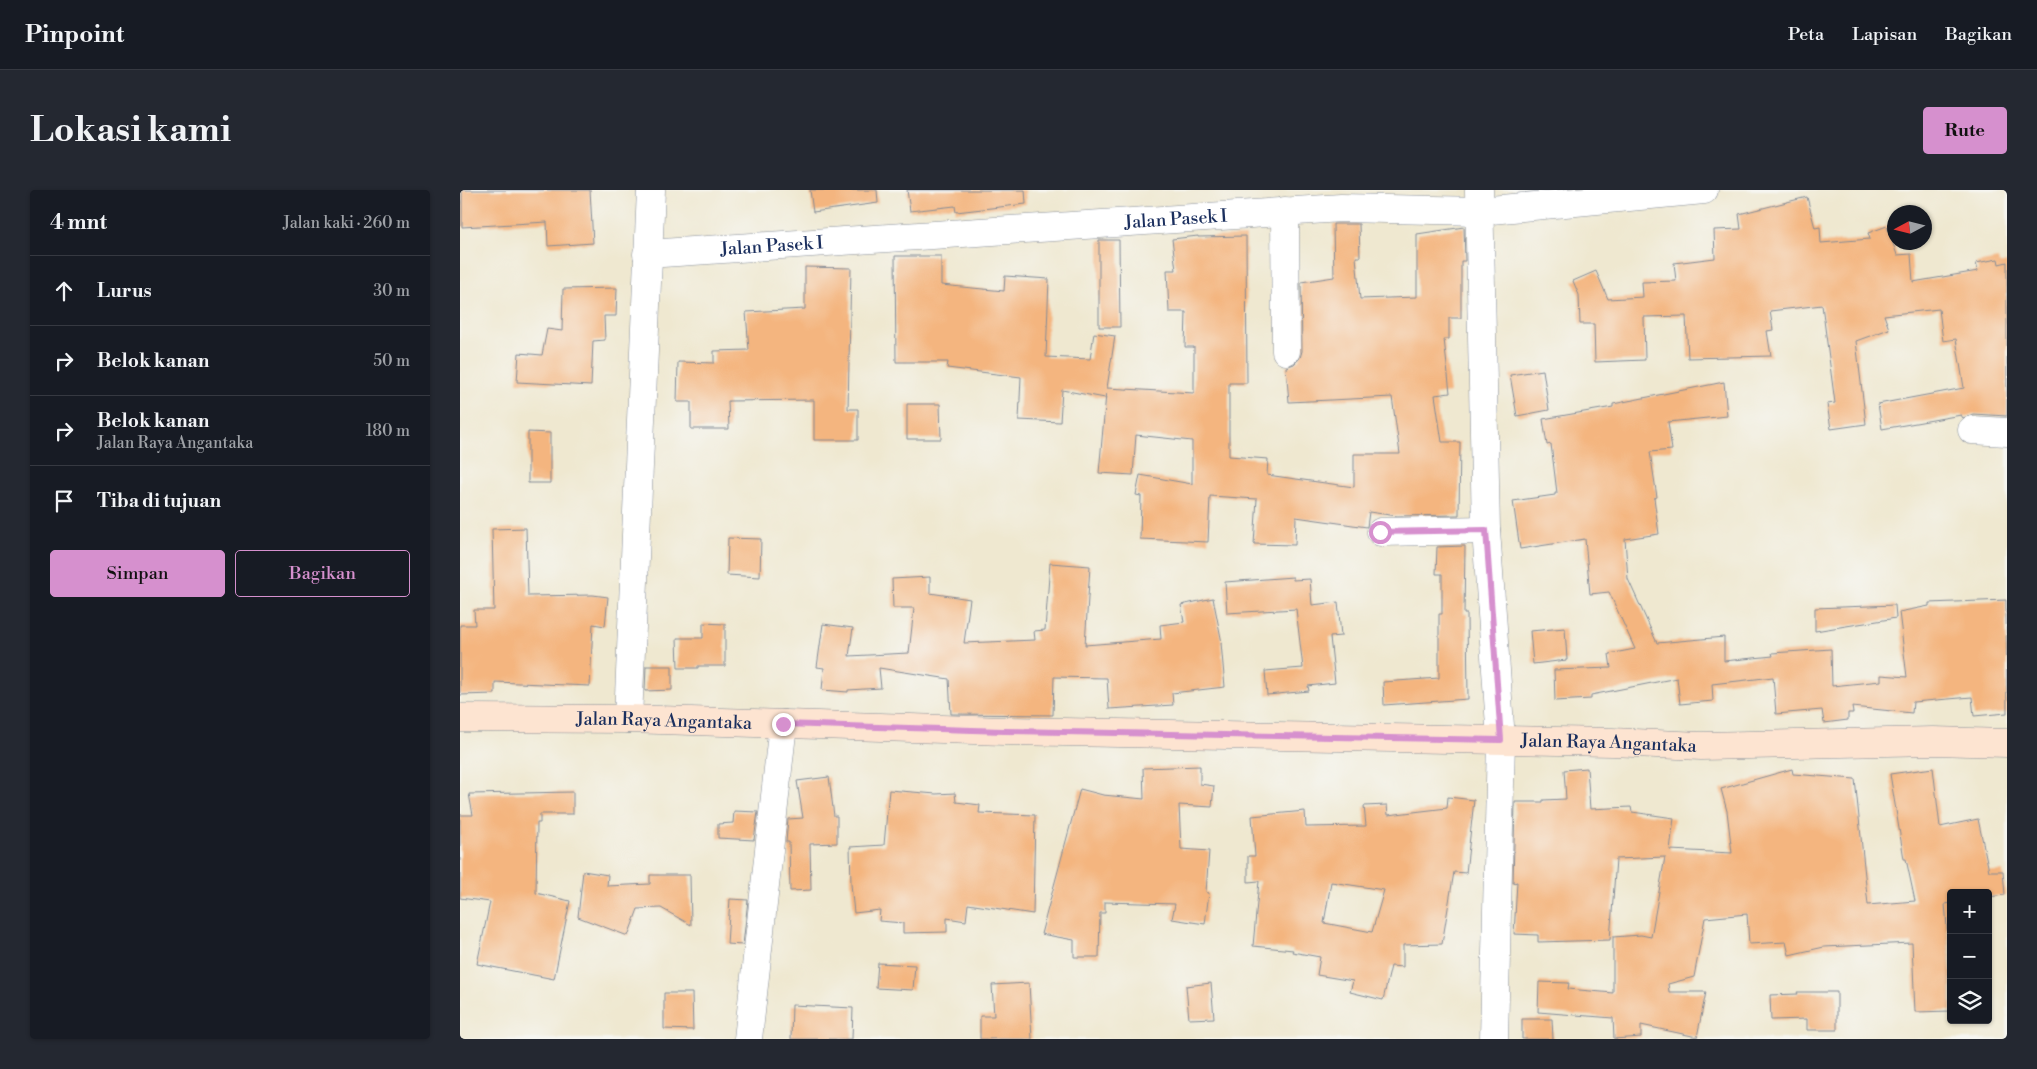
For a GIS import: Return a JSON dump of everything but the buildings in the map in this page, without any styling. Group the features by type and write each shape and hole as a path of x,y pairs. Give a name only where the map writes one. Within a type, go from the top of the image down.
{"main road":[{"name":"Jalan Raya Angantaka","path":"460,718 628,719 1004,731 1501,740 1701,746 1933,742 2007,743"}],"street":[{"path":"628,719 646,254 651,190"},
{"name":"Jalan Pasek I","path":"646,254 1285,211 1704,190"},
{"path":"1480,200 1486,530 1501,740 1494,1039"},
{"path":"1285,211 1286,351"},
{"path":"1972,430 2007,432"},
{"path":"1380,532 1486,530"},
{"path":"748,1039 783,724"}],"route":[{"path":"783,724 1004,731 1501,740 1486,530 1380,532"}]}
